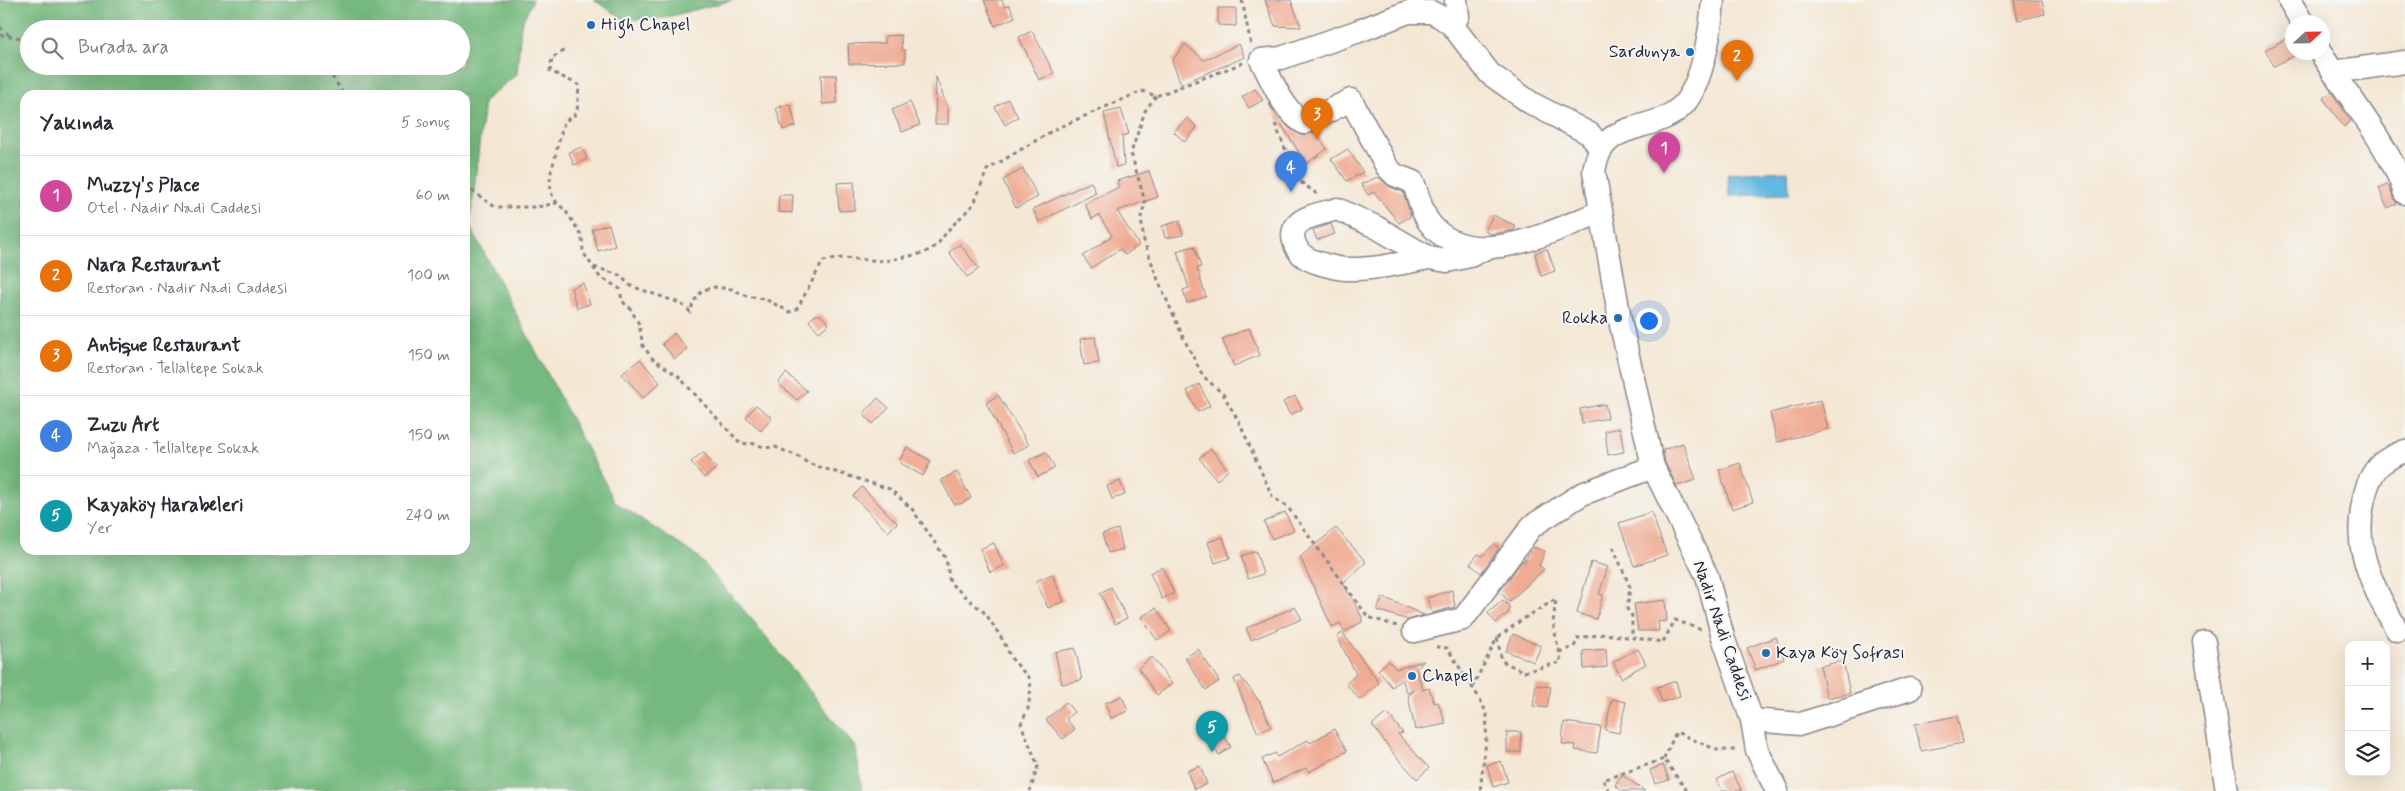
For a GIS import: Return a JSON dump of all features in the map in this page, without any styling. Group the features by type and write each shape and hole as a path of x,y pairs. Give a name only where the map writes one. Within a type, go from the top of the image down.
{"street":[{"path":"1452,25 1458,16 1456,0"},
{"path":"1487,248 1450,241 1437,232 1427,219 1413,182 1395,175 1387,167 1351,100 1304,123 1299,120 1284,102 1261,60 1281,58 1408,12 1431,12 1452,25 1490,74 1532,103 1590,134 1600,148 1611,138 1623,131 1663,118 1684,104 1696,80 1706,44 1713,0"},
{"path":"2290,0 2298,15"},
{"path":"2325,60 2397,172 2405,193"},
{"path":"2333,72 2405,62"},
{"name":"Nadir Nadi Caddesi","path":"1600,148 1594,171 1600,212 1621,325 1653,466 1707,576 1723,637 1752,720 1757,750 1777,791"},
{"path":"1429,258 1376,226 1337,209 1298,222 1292,238 1297,248 1306,257 1344,268 1391,265 1429,258 1447,261 1470,256 1487,248 1524,242 1600,212"},
{"path":"2397,630 2374,586 2362,551 2360,526 2364,496 2380,464 2405,451"},
{"path":"1414,631 1463,619 1532,526 1582,494 1653,466"},
{"path":"2204,642 2228,791"},
{"path":"1752,720 1801,724 1910,689"}],"path":[{"path":"1242,0 1251,46 1261,60 1242,64 1156,96 1145,111 1131,153 1146,205 1142,211 1141,218 1144,241 1158,280 1184,339 1203,376 1223,394 1239,422 1273,498 1286,506 1368,617 1414,631 1422,646 1447,648 1472,688 1487,714 1480,791"},
{"path":"0,27 11,36"},
{"path":"0,35 20,38"},
{"path":"564,51 552,58 550,72 579,85 579,100 577,113 564,122 550,176 551,193 557,204 565,210 582,236 583,252 599,276 620,289 622,301 630,308 639,324 643,346 652,358 678,376 741,444 754,442 767,448 776,447 788,454 800,456 807,463 890,489 912,510 946,560 950,583 986,614 1004,642 1011,658 1029,678 1031,688 1028,709 1021,724 1038,766 1030,791"},
{"path":"331,75 341,90"},
{"path":"593,267 619,276 632,286 677,302 690,312 694,301 703,290 715,287 732,289 747,296 765,298 790,312 797,309 823,262 842,258 885,261 924,253 936,246 950,228 974,204 987,170 1048,133 1115,102 1142,91 1156,96"},
{"path":"1284,102 1274,124 1298,180 1337,209"},
{"path":"470,190 495,207 537,207 557,204"},
{"path":"1613,547 1630,587 1628,609 1632,616 1632,638"},
{"path":"1472,688 1497,638 1523,619 1556,599 1553,623 1561,662 1524,672 1502,661 1497,638"},
{"path":"1559,652 1574,647 1578,638 1605,634 1663,642 1675,620 1723,637"},
{"path":"1609,791 1603,780 1664,759 1676,732 1717,750 1757,750"},
{"path":"1664,759 1687,791"}],"green space":[{"path":"0,0 533,0 521,24 517,74 484,101 470,226 615,502 697,556 759,628 856,748 862,791 0,791"},
{"path":"594,0 733,0 663,18 625,20"}],"water":[{"path":"1788,171 1789,194 1729,196 1728,174"}],"building":[{"path":"984,0 1002,0 1005,7 1009,5 1015,17 995,26"},
{"path":"1265,0 1291,0 1301,27 1275,26"},
{"path":"2014,0 2042,0 2045,14 2018,20"},
{"path":"1218,8 1236,8 1236,26 1218,25"},
{"path":"1032,31 1054,73 1039,80 1019,37"},
{"path":"901,35 902,50 905,50 905,63 849,64 848,44 885,43 885,36"},
{"path":"2285,40 2286,60 2274,66 2265,50"},
{"path":"1185,44 1204,60 1239,44 1245,57 1181,84 1172,61"},
{"path":"821,75 836,75 837,103 822,104"},
{"path":"936,77 948,109 948,124 935,124"},
{"path":"1255,89 1263,100 1249,108 1242,97"},
{"path":"2331,92 2351,121 2344,127 2323,98"},
{"path":"1008,99 1018,117 1005,125 995,107"},
{"path":"910,102 920,125 902,132 892,110"},
{"path":"790,104 796,126 783,130 776,108"},
{"path":"1269,104 1289,128 1302,136 1316,132 1327,149 1306,164"},
{"path":"1121,109 1129,134 1122,136 1124,165 1116,167 1104,113"},
{"path":"1187,118 1197,127 1185,142 1174,132"},
{"path":"582,147 587,159 574,165 569,152"},
{"path":"1348,149 1363,172 1347,181 1331,159"},
{"path":"1023,169 1038,197 1016,208 1003,180"},
{"path":"1149,171 1158,197 1117,211 1139,245 1125,255 1120,249 1091,268 1083,256 1112,236 1099,215 1092,219 1085,204 1119,187 1117,181"},
{"path":"1378,177 1390,187 1403,192 1411,216 1399,223 1374,192 1368,195 1361,184"},
{"path":"854,182 855,210 839,211 837,183"},
{"path":"1091,182 1096,193 1039,222 1033,209"},
{"path":"2387,184 2397,204 2387,208 2379,188"},
{"path":"779,195 793,195 792,213 778,212"},
{"path":"1493,215 1516,226 1514,230 1490,234 1485,231"},
{"path":"1179,221 1183,235 1165,238 1162,226"},
{"path":"609,224 615,246 598,251 592,229"},
{"path":"1331,224 1335,234 1317,240 1313,230"},
{"path":"960,244 979,269 967,277 949,252"},
{"path":"1194,246 1201,267 1197,268 1206,297 1187,303 1183,290 1189,288 1177,251"},
{"path":"1547,249 1555,271 1541,276 1535,253"},
{"path":"583,283 590,304 577,308 571,288"},
{"path":"815,315 821,315 829,324 819,332 809,321"},
{"path":"1249,328 1260,355 1234,366 1222,339"},
{"path":"674,333 687,349 675,359 662,344"},
{"path":"1095,337 1099,363 1084,365 1080,339"},
{"path":"640,359 660,383 643,398 622,374"},
{"path":"786,373 807,391 797,400 778,383"},
{"path":"1199,384 1210,406 1198,412 1187,391"},
{"path":"998,395 1029,445 1013,453 986,403"},
{"path":"1295,396 1302,409 1290,415 1283,402"},
{"path":"878,398 889,408 873,424 863,414"},
{"path":"1821,400 1828,429 1777,442 1770,413"},
{"path":"1605,404 1608,418 1582,423 1580,409"},
{"path":"756,405 772,418 761,431 746,417"},
{"path":"1620,428 1624,452 1608,455 1605,431"},
{"path":"1683,443 1696,480 1677,486 1665,463 1663,450"},
{"path":"907,447 931,461 923,476 899,462"},
{"path":"1211,449 1228,470 1217,480 1199,458"},
{"path":"703,452 716,468 704,478 691,462"},
{"path":"1046,452 1055,468 1038,477 1029,460"},
{"path":"1740,463 1753,502 1732,509 1719,470"},
{"path":"957,472 971,498 960,504 954,504 941,480"},
{"path":"1120,481 1125,495 1112,499 1107,486"},
{"path":"862,487 897,523 888,532 853,496"},
{"path":"1285,512 1294,530 1272,539 1264,522"},
{"path":"1651,512 1667,555 1634,566 1619,523"},
{"path":"1336,528 1366,562 1343,583 1362,617 1362,622 1344,632 1340,623 1332,627 1300,557"},
{"path":"1118,529 1123,549 1108,553 1102,534"},
{"path":"1223,537 1230,558 1215,563 1208,542"},
{"path":"994,543 1004,566 990,572 980,549"},
{"path":"1494,544 1499,548 1481,573 1470,564 1478,554 1482,556"},
{"path":"1533,547 1545,551 1539,566 1544,569 1509,602 1500,591 1522,561 1524,562"},
{"path":"1256,551 1263,574 1248,579 1241,556"},
{"path":"1591,562 1608,567 1599,594 1603,595 1596,619 1577,613"},
{"path":"1162,567 1174,593 1162,599 1150,573"},
{"path":"1052,574 1064,601 1048,608 1036,581"},
{"path":"1111,587 1127,618 1115,624 1100,593"},
{"path":"1452,590 1455,607 1432,613 1427,598"},
{"path":"1383,597 1424,615 1408,620 1377,610"},
{"path":"1503,600 1509,606 1509,612 1496,623 1488,613"},
{"path":"1665,600 1667,621 1658,622 1659,631 1638,631 1634,604"},
{"path":"1295,607 1302,619 1251,640 1246,628"},
{"path":"1156,608 1171,631 1157,640 1141,617"},
{"path":"1343,633 1379,683 1360,700 1346,684 1356,674 1337,636"},
{"path":"1513,634 1541,646 1534,662 1506,651"},
{"name":"Kaya Köy Sofrası","path":"1776,637 1784,659 1756,670 1747,648"},
{"path":"1075,648 1082,680 1062,684 1055,652"},
{"path":"1198,649 1219,681 1206,690 1185,658"},
{"path":"1606,649 1607,667 1584,669 1583,651"},
{"path":"1638,649 1646,664 1621,678 1613,662"},
{"path":"1152,657 1172,684 1157,695 1138,668"},
{"path":"1389,661 1396,669 1424,661 1416,668 1423,690 1429,688 1434,703 1438,702 1446,724 1415,730 1408,696 1415,690 1407,693 1402,679 1392,687 1378,670"},
{"path":"1843,661 1850,693 1827,698 1820,666"},
{"path":"1240,676 1260,702 1271,727 1258,733 1234,679"},
{"path":"1676,681 1680,696 1662,702 1657,687"},
{"path":"1536,685 1551,687 1547,708 1533,706"},
{"path":"1122,696 1128,711 1111,718 1105,703"},
{"path":"1612,699 1626,702 1619,733 1605,730"},
{"path":"1066,702 1074,712 1066,719 1075,729 1063,739 1046,720"},
{"path":"1387,713 1403,733 1398,734 1429,768 1417,779 1393,753 1372,725"},
{"path":"1957,716 1963,743 1921,751 1915,724"},
{"path":"1564,722 1601,727 1597,753 1575,750 1576,745 1562,744"},
{"path":"1334,729 1347,751 1309,772 1306,768 1273,783 1262,759 1275,753 1277,757 1308,740 1310,743"},
{"path":"1507,732 1521,732 1521,752 1507,752"},
{"path":"1224,736 1231,747 1219,755 1212,744"},
{"path":"1501,761 1508,782 1493,787 1487,765"},
{"path":"1663,765 1669,780 1655,784 1650,770"},
{"path":"1200,766 1207,784 1194,789 1187,771"},
{"path":"1732,772 1742,791 1722,791 1716,780"},
{"path":"1622,775 1645,791 1622,791 1615,785"}],"place":[{"name":"High Chapel","path":"591,25"},
{"name":"Sardunya","path":"1690,52"},
{"name":"Nara Restaurant","path":"1737,81"},
{"name":"Antique Restaurant","path":"1317,139"},
{"name":"Muzzy's Place","path":"1664,173"},
{"name":"Zuzu Art","path":"1291,192"},
{"name":"Rokka","path":"1618,318"},
{"name":"Kaya Köy Sofrası","path":"1766,653"},
{"name":"Chapel","path":"1412,676"},
{"name":"Kayaköy Harabeleri","path":"1212,752"}]}
